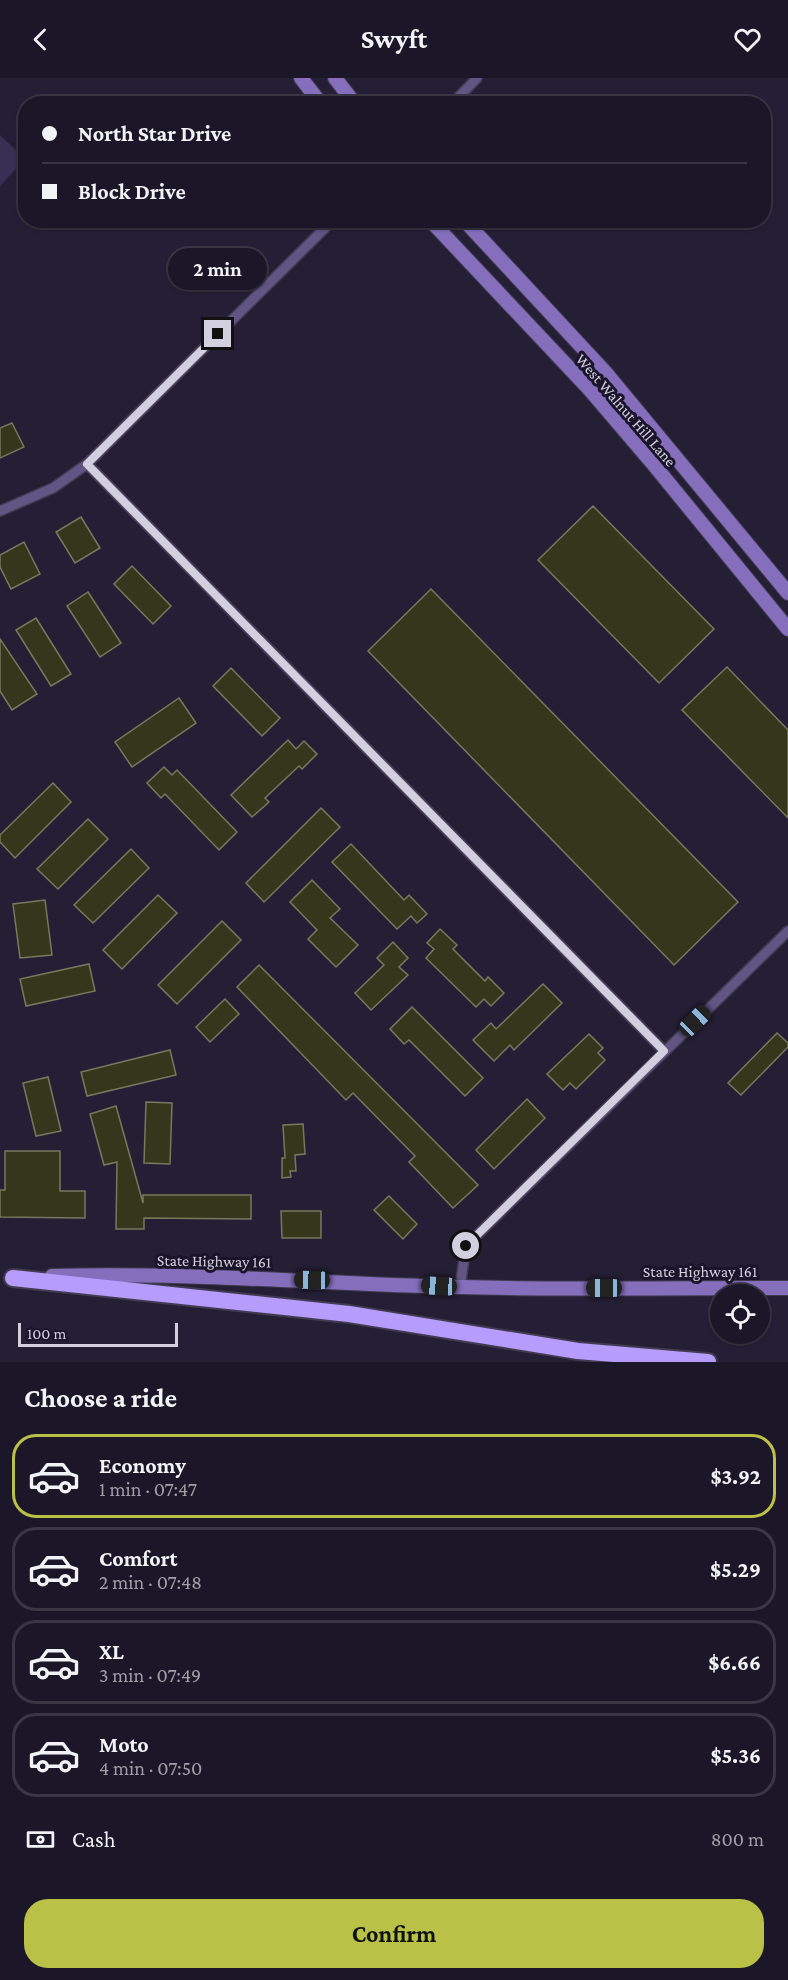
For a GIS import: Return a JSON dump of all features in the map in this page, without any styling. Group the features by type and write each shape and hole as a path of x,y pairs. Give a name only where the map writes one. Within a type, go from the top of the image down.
{"highway":[{"path":"6,1278 349,1314 578,1351 708,1362"}],"main road":[{"path":"301,78 315,96"},
{"path":"334,78 349,96"},
{"name":"West Walnut Hill Lane","path":"438,228 590,390 788,629"},
{"name":"West Walnut Hill Lane","path":"471,228 606,373 788,594"},
{"path":"647,457 664,443"},
{"path":"771,609 788,594"},
{"name":"State Highway 161","path":"6,1278 111,1275 312,1280 460,1287 788,1288"}],"street":[{"path":"460,96 477,78"},
{"path":"0,511 53,488 87,464 325,228"},
{"path":"87,464 664,1051"},
{"path":"460,1287 466,1246 788,931"}],"shaded area":[{"path":"0,135 18,152 18,167 0,186"}],"building":[{"path":"12,423 24,447 0,458 0,428"},
{"path":"593,506 714,629 659,683 538,560"},
{"path":"81,517 100,548 75,563 56,532"},
{"path":"24,542 40,574 11,589 0,567 0,555"},
{"path":"132,566 171,606 153,624 114,584"},
{"path":"431,589 738,902 674,965 368,651"},
{"path":"88,592 121,643 100,657 67,606"},
{"path":"36,618 71,674 51,686 16,630"},
{"path":"0,639 37,694 12,710 0,691"},
{"path":"727,667 788,730 788,818 682,710"},
{"path":"231,668 280,718 262,736 213,686"},
{"path":"179,698 196,723 132,767 115,742"},
{"path":"288,740 296,749 304,741 317,754 302,769 299,766 265,798 269,802 252,817 231,795"},
{"path":"164,767 172,775 177,770 237,832 219,850 165,794 161,798 147,783"},
{"path":"53,783 71,802 15,858 0,842 0,835"},
{"path":"321,808 340,827 264,902 246,883"},
{"path":"88,819 108,839 58,889 37,869"},
{"path":"351,844 404,900 409,895 427,914 417,923 411,916 397,929 332,862"},
{"path":"131,849 149,868 93,923 74,905"},
{"path":"312,880 340,909 330,918 358,945 336,967 308,939 317,930 290,902"},
{"path":"158,895 177,913 122,969 103,950"},
{"path":"45,900 52,955 20,958 13,904"},
{"path":"222,921 241,940 177,1004 158,985"},
{"path":"440,929 457,945 453,949 485,981 488,977 504,993 491,1006 484,999 476,1007 426,958 434,949 427,943"},
{"path":"393,942 408,958 399,967 408,975 371,1010 355,993 384,965 377,958"},
{"path":"89,964 95,991 26,1006 20,979"},
{"path":"259,965 478,1185 453,1208 409,1162 415,1156 353,1093 346,1100 237,987"},
{"path":"543,984 562,1003 514,1050 510,1045 494,1061 473,1040 491,1023 496,1029"},
{"path":"225,999 239,1014 210,1042 196,1027"},
{"path":"412,1007 483,1078 465,1096 409,1040 404,1044 390,1029"},
{"path":"777,1033 788,1043 788,1047 741,1095 728,1083"},
{"path":"589,1034 603,1048 598,1053 605,1060 576,1089 570,1083 563,1090 547,1074"},
{"path":"170,1050 176,1075 87,1096 81,1072"},
{"path":"48,1077 61,1131 36,1136 23,1083"},
{"path":"527,1099 545,1118 494,1169 476,1150"},
{"path":"146,1102 172,1103 170,1164 144,1163"},
{"path":"116,1106 143,1203 143,1195 251,1195 251,1219 144,1218 144,1229 116,1229 117,1162 104,1165 90,1114"},
{"path":"303,1124 305,1154 295,1155 296,1171 290,1171 291,1177 282,1178 282,1158 285,1158 283,1125"},
{"path":"5,1151 60,1151 60,1191 85,1191 85,1218 0,1217 0,1190 5,1190"},
{"path":"389,1196 417,1224 403,1239 374,1210"},
{"path":"281,1211 321,1211 321,1238 282,1238"}],"route":[{"path":"218,334 87,464 664,1051 466,1246"}]}
